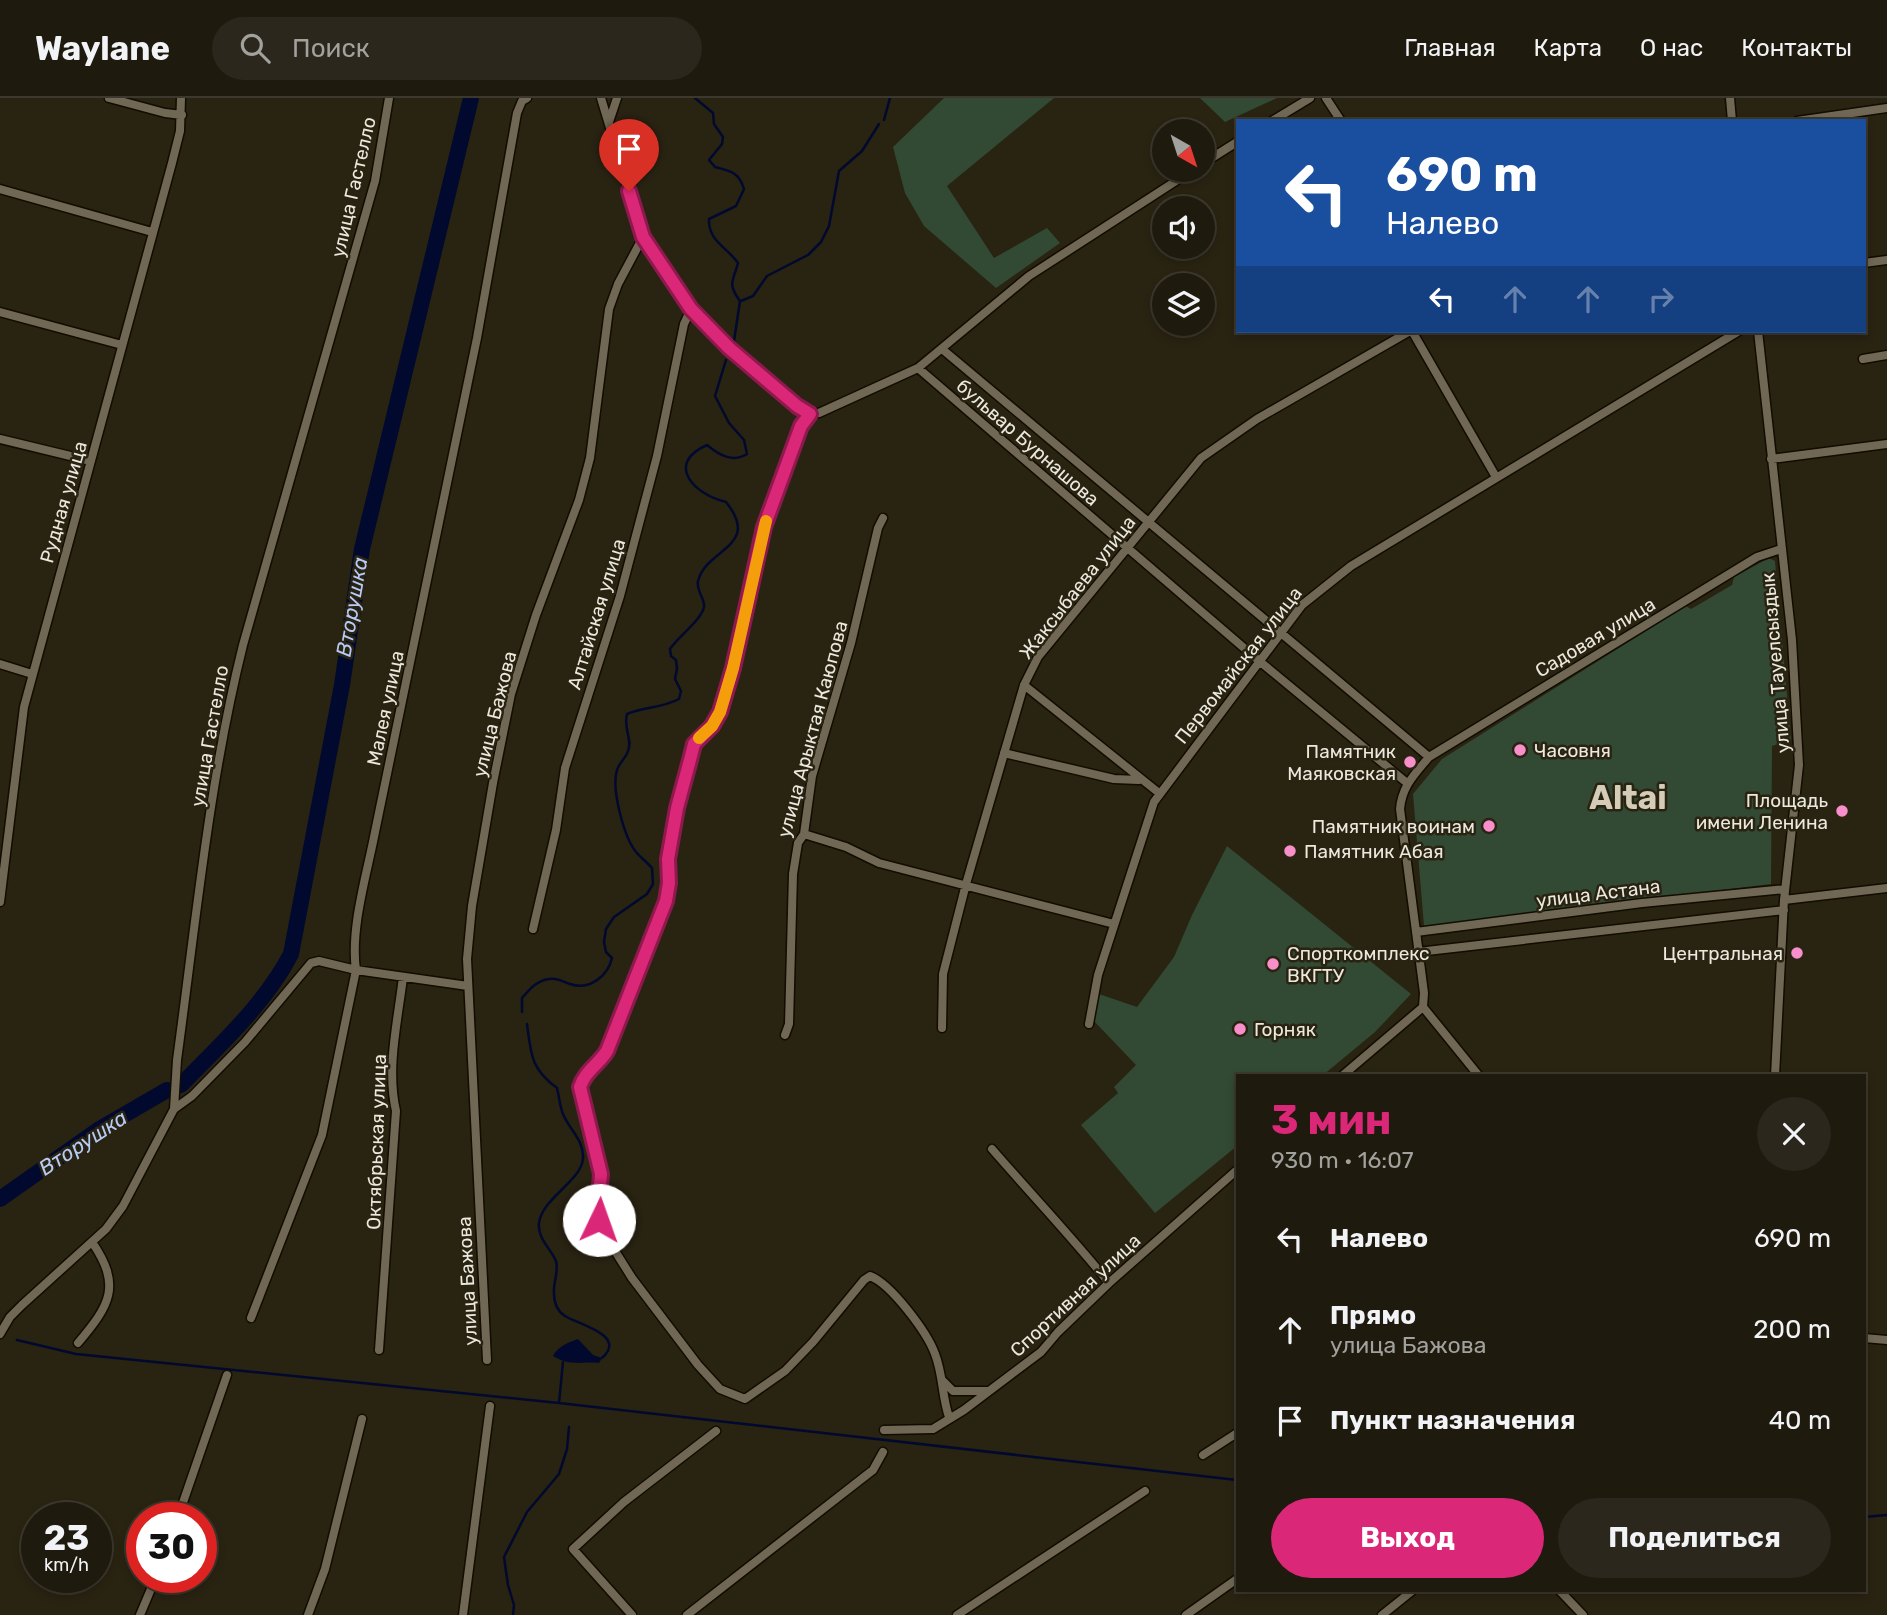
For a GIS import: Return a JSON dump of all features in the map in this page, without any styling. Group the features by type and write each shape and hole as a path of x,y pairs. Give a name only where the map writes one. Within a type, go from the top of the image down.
{"street":[{"path":"109,98 182,115"},
{"name":"Рудная улица","path":"0,902 24,707 172,163 182,115 181,98"},
{"name":"улица Гастелло","path":"0,1334 10,1317 106,1229 122,1206 174,1109 178,1051 228,705 375,181 390,98"},
{"name":"Малея улица","path":"251,1318 322,1135 356,970 360,910 372,845 477,338 517,113 522,101 527,98"},
{"path":"601,98 643,237 691,309 729,348 810,414 819,413 918,368 1029,276 1174,182"},
{"path":"609,124 617,98"},
{"path":"1275,119 1310,98"},
{"path":"1326,98 1339,119"},
{"path":"1730,98 1732,119"},
{"path":"1811,119 1887,108"},
{"path":"1215,156 1236,143"},
{"path":"0,189 152,232"},
{"name":"улица Бажова","path":"486,1360 467,959 472,906 493,783 512,694 536,615 579,500 590,458 609,309 618,284 643,237"},
{"path":"1866,263 1887,260"},
{"name":"Алтайская улица","path":"533,929 556,830 565,768 621,596 657,456 684,324 691,309"},
{"path":"0,312 122,345"},
{"name":"Жаксыбаева улица","path":"942,1028 943,974 966,884 1024,685 1038,656 1201,458 1257,419 1408,333"},
{"path":"1412,333 1496,477"},
{"name":"Первомайская улица","path":"1089,1024 1098,975 1147,821 1159,793 1302,604 1342,573 1736,333"},
{"name":"улица Тауелсыздык","path":"1758,333 1792,640 1799,765 1784,900 1776,1074"},
{"name":"бульвар Бурнашова","path":"942,349 1429,757"},
{"path":"1863,359 1887,355"},
{"name":"бульвар Бурнашова","path":"918,368 1258,660 1407,783"},
{"path":"810,414 801,426 764,527 733,668 720,712 712,726 694,744 677,808 668,859 669,883 666,901 607,1051 586,1074 580,1087 601,1174 599,1220 610,1243 649,1302 720,1389 745,1399 785,1371 870,1276 886,1286 928,1339 936,1355 949,1418"},
{"path":"0,439 91,460"},
{"path":"1771,459 1887,444"},
{"name":"улица Арыктая Каюпова","path":"785,1035 789,1024 793,874 798,843 804,834 812,776 851,643 878,528 883,518"},
{"name":"Садовая улица","path":"1407,783 1429,757 1757,557 1781,549"},
{"path":"0,664 32,674"},
{"path":"1024,685 1139,780 1159,793"},
{"path":"1004,753 1114,779 1139,780"},
{"path":"1407,783 1399,809 1424,992 1423,1007 1477,1074"},
{"path":"804,834 846,847 879,863 1114,924"},
{"path":"1784,900 1887,888"},
{"name":"улица Астана","path":"1416,932 1642,903 1785,890"},
{"name":"улица Астана","path":"1418,952 1784,910"},
{"path":"174,1109 192,1096 245,1042 311,963 319,961 356,970 468,986"},
{"name":"Октябрьская улица","path":"379,1350 396,1111 392,1093 393,1064 403,977"},
{"path":"1344,1074 1423,1007"},
{"path":"992,1149 1109,1283"},
{"name":"Спортивная улица","path":"884,1430 933,1429 964,1410 1041,1352 1109,1283 1236,1172"},
{"path":"78,1343 95,1323 108,1300 111,1283 102,1257 92,1242"},
{"path":"1866,1338 1887,1340"},
{"path":"183,1502 227,1375"},
{"path":"942,1380 953,1391 988,1391"},
{"path":"463,1615 490,1406"},
{"path":"308,1615 326,1569 362,1419"},
{"path":"632,1615 573,1549 624,1502 716,1431"},
{"path":"1203,1455 1236,1434"},
{"path":"687,1615 873,1470 883,1452"},
{"path":"957,1615 1145,1490"},
{"path":"1186,1615 1236,1580"},
{"path":"1382,1615 1411,1592"},
{"path":"1561,1592 1583,1615"},
{"path":"140,1615 149,1593"}],"green space":[{"path":"944,98 1054,98 947,186 994,258 1047,228 1060,243 996,288 924,226 905,193 893,147"},
{"path":"1200,98 1277,98 1225,122"},
{"path":"1769,558 1775,561 1791,740 1772,746 1771,884 1424,926 1413,794 1442,759 1686,606 1691,609 1732,585 1734,577"},
{"name":"Горняк","path":"1227,846 1411,994 1375,1032 1324,1074 1236,1074 1236,1147 1155,1213 1081,1125 1118,1093 1114,1087 1136,1065 1093,1020 1099,994 1137,1007 1174,957"}],"water":[{"path":"578,1339 593,1355 602,1358 599,1363 571,1363 553,1356 560,1347"}],"waterway":[{"name":"Вторушка","path":"181,1085 255,1007 291,954 342,685 362,549 471,98"},
{"path":"695,98 713,113 714,124 723,137 722,144 709,160 715,167 737,176 744,189 736,206 709,219 715,238 738,263 732,282 740,301 734,341"},
{"path":"884,120 890,98"},
{"path":"741,301 753,296 767,276 808,255 821,242 829,226 839,171 862,151 879,124"},
{"path":"522,1012 522,998 540,982 555,979 577,986 591,984 602,976 612,958 606,952 606,929 614,917 647,894 653,884 652,868 631,845 623,824 617,800 616,778 618,767 629,747 627,714 679,699 681,691 675,679 676,660 671,656 670,649 702,612 704,604 698,581 703,570 735,538 738,529 735,517 726,502 695,486 686,470 687,461 707,445 726,457 737,458 747,454 744,440 729,423 715,396 726,360"},
{"path":"527,1024 537,1068 557,1088 563,1114 583,1152 581,1166 547,1206 539,1223 542,1238 556,1261 555,1300 562,1314 605,1337 609,1343 602,1358"},
{"name":"Вторушка","path":"0,1199 98,1130 167,1090"},
{"path":"17,1340 76,1354 559,1403 1236,1480"},
{"path":"559,1403 563,1362"},
{"path":"513,1615 514,1605 504,1557 527,1512 559,1474 567,1449 569,1427"},
{"path":"1866,1517 1887,1515"}],"slow traffic":[{"path":"699,738 712,726 720,712 733,668 766,521"}],"place":[{"name":"Часовня","path":"1520,750"},
{"name":"Памятник Маяковская","path":"1410,762"},
{"name":"Площадь имени Ленина","path":"1842,811"},
{"name":"Памятник воинам","path":"1489,826"},
{"name":"Памятник Абая","path":"1290,851"},
{"name":"Центральная","path":"1797,953"},
{"name":"Спорткомплекс ВКГТУ","path":"1273,964"},
{"name":"Горняк","path":"1240,1029"}],"district":[{"name":"Altai","path":"1628,797"}],"route":[{"path":"599,1220 601,1174 580,1087 586,1074 607,1051 666,901 669,883 668,859 677,808 694,744 712,726 720,712 733,668 764,527 801,426 810,414 729,348 691,309 643,237 629,191"}]}
